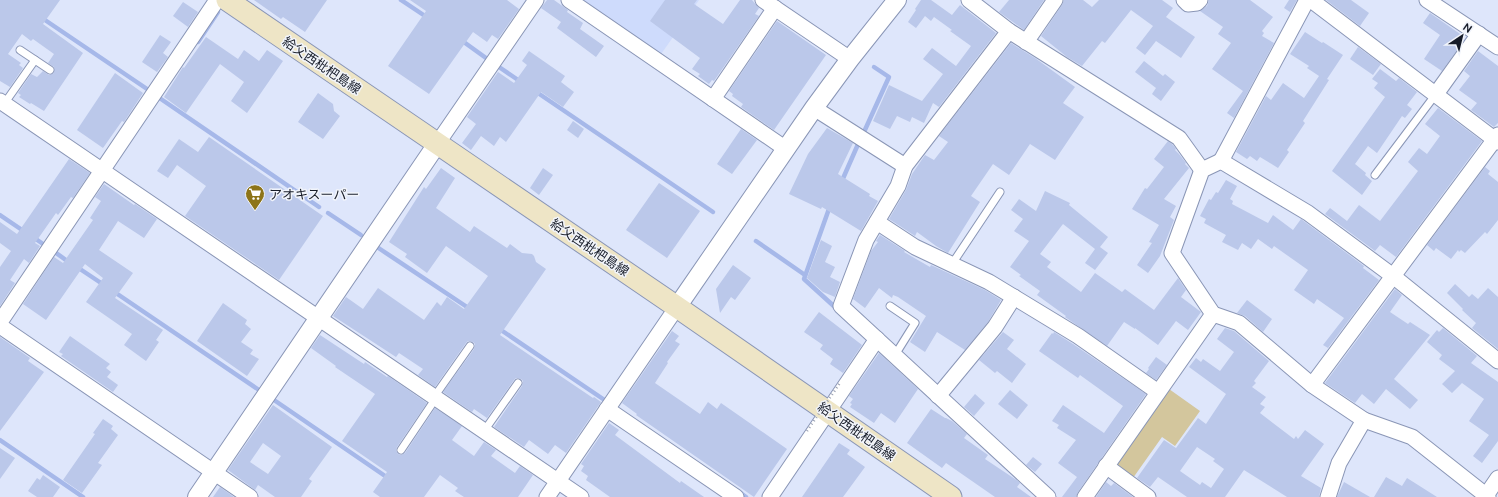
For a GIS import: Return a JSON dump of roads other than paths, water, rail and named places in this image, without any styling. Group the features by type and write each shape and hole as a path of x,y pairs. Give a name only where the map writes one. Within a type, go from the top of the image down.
{"main road":[{"name":"給父西枇杷島線","path":"227,0 678,307 951,497"}],"street":[{"path":"0,322 217,0"},
{"path":"197,497 536,0"},
{"path":"569,0 786,149"},
{"path":"547,497 814,108 850,59 897,0"},
{"path":"969,0 1009,31 1179,138 1202,170"},
{"path":"1026,42 1054,0"},
{"path":"1184,0 1188,4 1197,3 1200,0"},
{"path":"1307,0 1221,161 1202,170 1172,253 1214,314 1239,323 1312,384 1364,420 1412,437 1486,496 1498,478"},
{"path":"1311,0 1497,139 1312,384"},
{"path":"1427,0 1498,47"},
{"path":"713,99 769,4 850,59"},
{"path":"1009,31 905,166 898,186 866,240 840,306 1048,497"},
{"path":"1436,94 1479,34"},
{"path":"2,103 581,497"},
{"path":"814,108 905,166"},
{"path":"1221,161 1308,213 1393,276 1498,361"},
{"path":"878,222 915,247 989,282 1014,297 1078,336 1158,392"},
{"path":"938,396 995,327 1014,297"},
{"path":"1085,497 1214,314"},
{"path":"0,326 250,497"},
{"path":"770,497 877,339"},
{"path":"607,409 736,497"},
{"path":"1328,497 1339,463 1364,420"},
{"path":"1106,466 1148,497"}],"lane":[{"path":"20,50 50,70"},
{"path":"2,103 35,60"},
{"path":"1375,175 1436,94"},
{"path":"952,264 1000,192"},
{"path":"890,306 915,323 895,355"},
{"path":"400,450 470,346"},
{"path":"484,431 518,383"}],"waterway":[{"path":"401,0 428,18"},
{"path":"198,42 218,12"},
{"path":"42,18 150,91"},
{"path":"461,40 486,58"},
{"path":"499,67 521,82"},
{"path":"864,132 889,77 874,67"},
{"path":"535,91 713,212"},
{"path":"158,97 319,207"},
{"path":"841,183 859,142"},
{"path":"830,206 804,279 837,309"},
{"path":"328,213 361,235"},
{"path":"0,215 25,232"},
{"path":"33,237 43,244"},
{"path":"756,241 805,275"},
{"path":"377,247 470,309"},
{"path":"52,250 70,263"},
{"path":"77,267 104,285"},
{"path":"113,291 259,390"},
{"path":"498,328 606,401"},
{"path":"274,400 388,478"},
{"path":"0,440 83,497"},
{"path":"738,491 746,497"}],"place":[{"name":"アオキスーパー","path":"255,211"}]}
